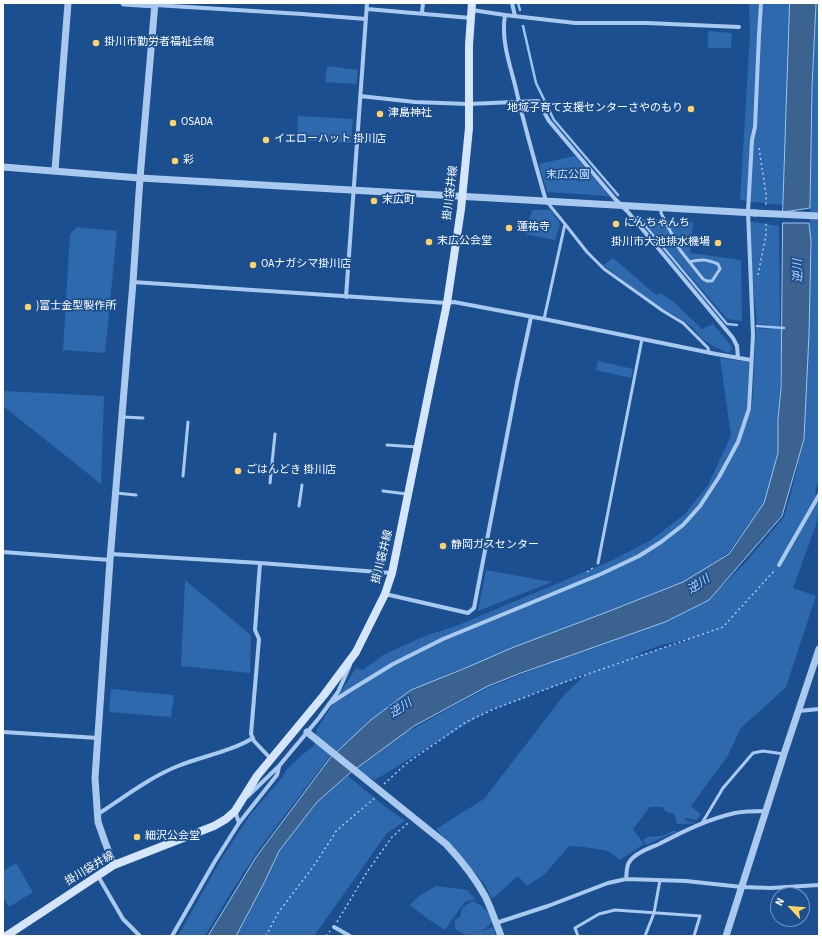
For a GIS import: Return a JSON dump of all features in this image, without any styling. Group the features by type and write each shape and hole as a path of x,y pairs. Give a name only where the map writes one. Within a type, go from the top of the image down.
{"main road":[{"name":"掛川袋井線","path":"6,936 114,865 214,826 226,819 237,807 257,776 324,695 356,652 385,594 392,573 447,303 462,196 469,128 469,45 472,10"}],"street":[{"path":"55,170 68,3"},
{"path":"124,3 302,14 366,20"},
{"path":"346,297 367,3"},
{"path":"422,13 423,3"},
{"path":"512,3 515,16"},
{"path":"329,704 394,664 443,639 601,574 639,556 683,525 700,506 719,477 738,442 749,409 751,360 754,335 751,212 752,140 755,127 761,3"},
{"path":"114,865 104,842 98,822 95,778 110,557 155,4"},
{"path":"367,9 422,13 472,10 575,23 647,23 739,27"},
{"path":"505,15 505,43 518,102 546,201"},
{"path":"360,96 415,102 468,104 538,101 549,121 733,338 737,346 738,358"},
{"path":"3,167 140,178 819,216"},
{"path":"133,282 346,297 447,303 454,302 642,340 751,360"},
{"path":"385,594 468,613 474,608 530,317"},
{"path":"779,565 819,495"},
{"path":"3,552 260,563 392,573"},
{"path":"260,563 255,630 259,639 251,734 254,741 271,759"},
{"path":"726,936 819,649"},
{"path":"239,823 237,807 279,766 329,704 338,692 356,652"},
{"path":"799,711 819,709"},
{"path":"3,732 98,738"},
{"path":"307,732 446,844 467,868 486,897 501,936"},
{"path":"98,814 157,776 178,766 242,745 253,738"},
{"path":"172,936 214,861 239,823 277,775 279,766"},
{"path":"626,879 628,864 640,853 702,823 736,813 766,811"},
{"path":"98,876 123,919 140,936"},
{"path":"496,923 548,906 608,883 626,879 686,881 742,887 771,888 819,885"},
{"path":"334,927 350,936"},
{"path":"169,936 175,931"}],"lane":[{"path":"546,201 587,252 604,269 663,312 683,323 708,348 709,353"},
{"path":"661,207 661,214 680,250 689,262 703,279 712,281 720,269 718,264 710,261 700,260 689,262"},
{"path":"544,319 565,224"},
{"path":"598,563 642,340"},
{"path":"122,417 143,418"},
{"path":"183,476 188,422"},
{"path":"270,482 276,434"},
{"path":"387,445 418,447"},
{"path":"299,506 302,485"},
{"path":"383,491 408,494"},
{"path":"116,493 136,495"},
{"path":"702,823 723,788 753,753 764,751 784,754"},
{"path":"645,936 654,913 660,880"},
{"path":"578,936 575,928 600,914 615,910 700,916 694,936"}],"path":[{"path":"266,936 278,913 313,867 337,830 382,792 384,783 407,763 463,724 480,715 565,682 723,627 779,565"},
{"path":"326,936 334,927 368,872 392,837 414,818"}],"green space":[{"path":"749,3 791,3 783,205 740,200 750,34"},
{"path":"816,3 819,3 819,478 815,493 819,503 819,511 816,525 793,588 816,596 786,687 741,728 727,757 691,806 701,814 697,820 683,818 687,821 697,823 677,824 674,814 666,812 662,807 650,807 633,829 644,844 620,860 608,851 569,846 545,874 527,886 518,876 492,899 484,883 436,829 484,799 564,695 587,673 486,712 375,780 351,768 357,768 403,734 487,688 707,601 745,563 784,517 804,439 811,256 811,111","holes":["690,640 628,658 661,645"]},
{"path":"708,31 732,33 731,48 708,48"},
{"path":"327,66 358,70 356,84 325,82"},
{"path":"298,116 353,119 351,143 297,140"},
{"name":"末広公園","path":"575,156 609,196 547,192 539,164"},
{"path":"532,210 551,210 560,224 555,240 525,234"},
{"path":"641,219 693,222 690,253 741,260 742,321 727,319"},
{"path":"747,221 779,226 780,329 782,330 778,453 764,503 728,553 684,583 618,611 453,672 406,694 329,757 259,849 205,936 178,936 223,856 250,815 282,778 286,770 314,746 317,729 356,668 363,670 383,655 425,636 456,626 613,560 651,540 685,514 708,485 731,436 720,358 750,362 747,410 738,441 722,464 739,443 752,407 756,328 769,329 769,325 757,324"},
{"path":"77,227 117,231 105,353 63,350 70,234"},
{"path":"613,258 656,295 661,293 675,303 702,329 713,324 733,348 728,353 711,345 701,338 692,327 673,314 663,311 603,265"},
{"path":"598,361 633,369 631,378 596,370"},
{"path":"3,391 104,396 101,484 3,406"},
{"path":"486,570 552,582 478,611"},
{"path":"185,580 251,635 250,673 181,666"},
{"path":"111,689 174,695 171,717 109,712"},
{"path":"348,776 405,821 387,833 314,936 236,936 261,890 279,851 317,802"},
{"path":"672,831 678,831 646,845 643,840 649,837 663,836"},
{"path":"16,863 33,892 9,907 3,897 3,871"},
{"path":"436,886 467,890 475,899 465,902 445,930 410,905 419,896"},
{"path":"472,901 485,909 492,922 481,932 493,927 496,936 468,936 455,929 455,920 460,917 462,908"}],"water":[{"path":"790,3 816,3 812,87 810,208 783,212"},
{"name":"逆川","path":"783,223 809,223 811,241 809,334 804,439 782,516 709,600 665,622 488,686 414,726 350,773 317,802 279,851 236,936 208,936 256,857 330,758 372,719 411,690 514,647 683,582 729,554 764,503 778,453 778,420 781,388"}],"waterway":[{"path":"518,3 520,10"},
{"path":"523,26 536,83 554,120 618,195"},
{"path":"638,217 727,324 737,325"},
{"path":"757,326 784,328"}],"place":[{"name":"掛川市勤労者福祉会館","path":"96,43"},
{"name":"地域子育て支援センターさやのもり","path":"691,109"},
{"name":"津島神社","path":"380,114"},
{"name":"OSADA","path":"173,123"},
{"name":"イエローハット 掛川店","path":"266,140"},
{"name":"彩","path":"175,161"},
{"name":"末広町","path":"374,201"},
{"name":"にんちゃんち","path":"616,224"},
{"name":"蓮祐寺","path":"509,228"},
{"name":"末広公会堂","path":"429,242"},
{"name":"掛川市大池排水機場","path":"718,243"},
{"name":"OAナガシマ掛川店","path":"253,265"},
{"name":")富士金型製作所","path":"28,307"},
{"name":"ごはんどき 掛川店","path":"238,471"},
{"name":"静岡ガスセンター","path":"443,546"},
{"name":"細沢公会堂","path":"137,837"}]}
